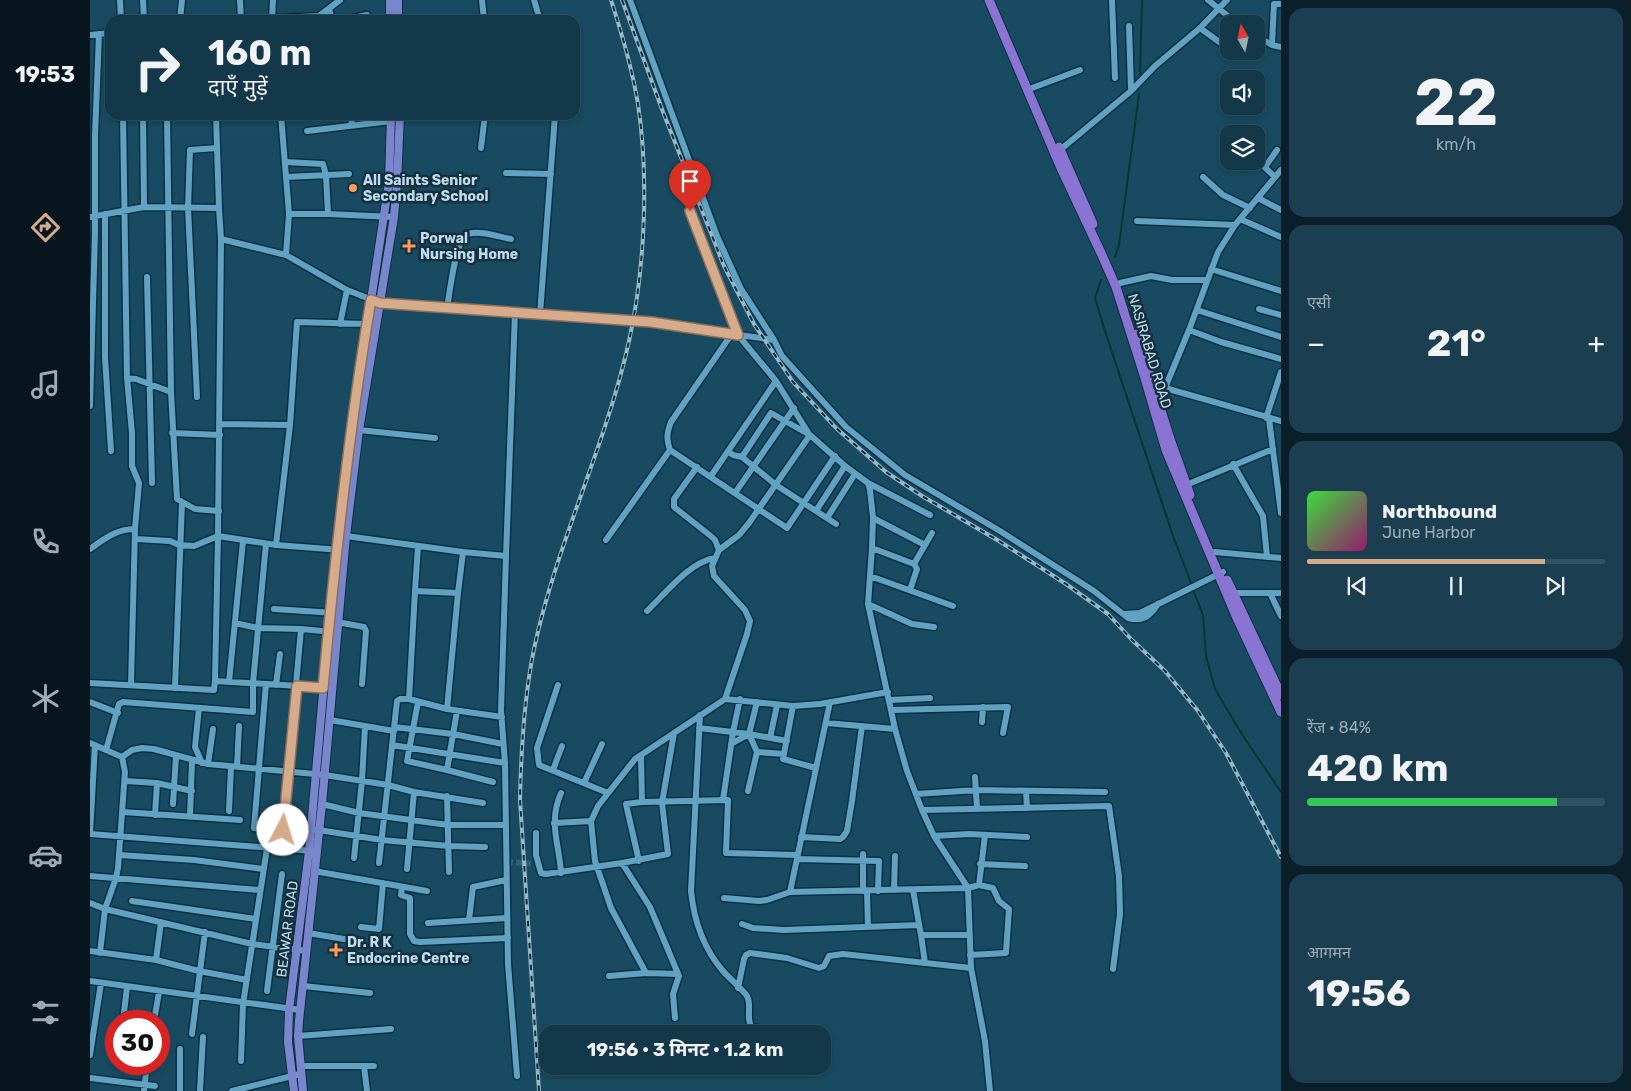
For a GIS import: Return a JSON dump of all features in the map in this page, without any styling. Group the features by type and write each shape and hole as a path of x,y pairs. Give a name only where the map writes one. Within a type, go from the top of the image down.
{"highway":[{"name":"NASIRABAD ROAD","path":"989,0 1061,168 1116,287 1157,409 1186,485 1215,552 1221,573 1233,593 1281,695"},
{"name":"NASIRABAD ROAD","path":"996,0 1032,88 1120,283 1151,375 1166,450 1281,712"}],"main road":[{"path":"390,0 390,15"},
{"path":"398,0 398,15"},
{"name":"BEAWAR ROAD","path":"315,830 322,804 333,688 330,613 341,550 346,536 359,430 394,217 394,152 391,120"},
{"name":"BEAWAR ROAD","path":"394,152 399,120"},
{"name":"BEAWAR ROAD","path":"294,1091 288,1042 289,1010 296,950 313,851 316,774 323,688 332,632 338,622 341,550 351,432 384,217 393,182"},
{"name":"BEAWAR ROAD","path":"303,1091 298,1036 314,871 313,851"}],"street":[{"path":"120,0 121,15"},
{"path":"143,0 144,15"},
{"path":"180,15 182,0"},
{"path":"240,0 241,15"},
{"path":"272,15 273,0"},
{"path":"320,15 340,0"},
{"path":"482,0 484,15"},
{"path":"534,0 538,15"},
{"path":"630,0 717,236 741,289 774,340 782,356 846,427 905,475 1000,531 1094,591 1128,618 1140,620 1149,616 1158,604 1221,573"},
{"path":"1112,0 1115,78"},
{"path":"1208,0 1226,15"},
{"path":"1060,150 1200,28 1227,0"},
{"path":"1272,44 1274,4 1281,4"},
{"path":"329,9 331,15"},
{"path":"1129,26 1132,89"},
{"path":"1200,28 1220,43"},
{"path":"90,35 105,33"},
{"path":"90,406 95,234 92,217 92,136 98,84 99,34"},
{"path":"1265,40 1281,47"},
{"path":"1032,88 1080,70"},
{"path":"90,86 98,84"},
{"path":"123,120 126,210 127,378 132,434 132,466 139,482 135,530 131,685"},
{"path":"142,120 144,207"},
{"path":"167,120 171,392 176,500 195,509 219,511"},
{"path":"90,683 214,690 219,511 221,239 216,120"},
{"path":"281,120 289,214 286,255"},
{"path":"352,120 352,125"},
{"path":"307,131 380,120"},
{"path":"481,148 484,120"},
{"path":"540,314 555,120"},
{"path":"197,397 188,208 190,150 217,148"},
{"path":"1275,177 1265,167 1277,150"},
{"path":"285,162 323,164 326,175 328,214"},
{"path":"1157,409 1218,252 1235,225 1281,170"},
{"path":"506,173 550,174"},
{"path":"286,177 349,174"},
{"path":"1202,177 1223,195 1250,208"},
{"path":"1258,198 1281,210"},
{"path":"92,217 144,207 219,208"},
{"path":"690,211 735,335 776,382 810,435"},
{"path":"105,214 105,357 112,451"},
{"path":"289,214 394,217"},
{"path":"1240,219 1281,237"},
{"path":"1137,221 1235,225"},
{"path":"447,308 458,248 464,236 479,233 511,239"},
{"path":"221,239 286,255 347,290 380,303 651,322 774,340"},
{"path":"1211,269 1281,291"},
{"path":"1120,283 1151,276 1172,280 1207,280"},
{"path":"147,277 152,483"},
{"path":"340,324 347,290"},
{"path":"1258,309 1281,315"},
{"path":"1197,310 1281,338"},
{"path":"515,312 501,707 505,763 508,964 517,1076"},
{"path":"276,545 290,425 297,322 367,324"},
{"path":"1189,330 1220,342 1281,359"},
{"path":"735,335 671,422 667,432 667,442 670,450 787,528 835,456"},
{"path":"1280,377 1268,418 1279,487 1281,513"},
{"path":"127,378 171,392"},
{"path":"711,476 776,382"},
{"path":"1165,388 1281,421"},
{"path":"735,493 794,408"},
{"path":"742,457 771,413 810,435 845,466 868,483 930,515"},
{"path":"220,424 290,425"},
{"path":"359,430 435,438"},
{"path":"172,434 220,435"},
{"path":"646,973 611,908 595,861 591,821 598,806 635,759 725,698 750,621 745,610 714,576 712,566 714,558 719,550 739,534 759,510 810,435"},
{"path":"1186,485 1273,449"},
{"path":"606,540 670,450"},
{"path":"728,452 742,457 776,485 836,524"},
{"path":"1233,464 1263,516 1267,557"},
{"path":"816,511 845,466"},
{"path":"697,467 674,499 674,507 712,537 719,550"},
{"path":"827,518 856,474"},
{"path":"868,483 873,518 868,604 902,754 916,794 934,836 968,888 971,968 985,1040 990,1091"},
{"path":"175,688 182,502"},
{"path":"873,518 924,545"},
{"path":"90,549 117,531 135,530"},
{"path":"910,590 916,573 914,564 932,533"},
{"path":"136,539 170,541 179,545 194,546 218,536 266,544 341,550"},
{"path":"346,536 506,556"},
{"path":"229,682 243,541"},
{"path":"106,750 121,702 253,712 253,683 266,544"},
{"path":"409,699 418,546"},
{"path":"872,548 914,564"},
{"path":"447,709 463,552"},
{"path":"1215,552 1281,558"},
{"path":"647,611 692,568 706,559 714,558"},
{"path":"870,576 953,606"},
{"path":"415,591 458,593"},
{"path":"1233,593 1281,593"},
{"path":"1270,593 1281,616"},
{"path":"868,604 912,624 934,627"},
{"path":"274,608 338,613"},
{"path":"234,622 258,628 332,632"},
{"path":"338,622 359,625 364,627 366,631 362,684"},
{"path":"283,830 301,629"},
{"path":"276,685 280,654"},
{"path":"215,681 333,688"},
{"path":"266,684 254,828 315,830 382,840 485,847"},
{"path":"558,685 537,748 539,765 608,793"},
{"path":"725,698 793,706 888,692"},
{"path":"890,700 930,698"},
{"path":"379,863 397,701 409,699 457,711 502,717"},
{"path":"723,800 740,699"},
{"path":"90,702 118,709"},
{"path":"418,702 407,761 493,782"},
{"path":"748,791 757,752 749,734 757,702"},
{"path":"790,892 830,702"},
{"path":"770,738 777,705"},
{"path":"793,706 783,759 816,768"},
{"path":"982,722 983,707"},
{"path":"892,710 1008,707 1003,733"},
{"path":"198,708 195,747 199,762"},
{"path":"447,770 457,711"},
{"path":"700,715 691,890 693,908 699,930 714,961 748,999 750,1025"},
{"path":"330,720 394,729 414,728 503,744"},
{"path":"826,722 896,729"},
{"path":"229,810 239,726"},
{"path":"354,858 362,781 365,726"},
{"path":"801,837 840,839 845,835 852,801 862,726"},
{"path":"699,728 787,741"},
{"path":"190,817 192,791 199,762 213,729"},
{"path":"536,833 536,855 542,873 561,873 597,866 622,864 668,854 662,803 674,733"},
{"path":"731,744 749,734"},
{"path":"122,757 92,744 90,834 313,851"},
{"path":"584,783 602,744"},
{"path":"392,745 505,763"},
{"path":"552,770 562,746"},
{"path":"122,757 132,750 142,748 154,749 199,762 325,775 482,803"},
{"path":"757,752 784,754"},
{"path":"174,804 176,756"},
{"path":"641,756 642,802"},
{"path":"100,954 105,909 116,878 119,855 125,781 122,757"},
{"path":"975,776 977,808"},
{"path":"125,781 158,783 192,791"},
{"path":"155,814 158,783"},
{"path":"916,794 977,790 1104,792"},
{"path":"407,869 414,792"},
{"path":"561,792 555,805 554,824 561,873"},
{"path":"1026,792 1027,808"},
{"path":"447,796 449,872"},
{"path":"639,861 626,804 728,800 726,853 797,857 863,857 879,862 878,890"},
{"path":"322,804 359,813 384,815 411,821 448,825 506,825"},
{"path":"922,810 1109,806 1119,876 1120,914 1113,969"},
{"path":"123,812 240,820"},
{"path":"554,824 591,821"},
{"path":"241,1061 243,1004 270,830"},
{"path":"934,836 985,834 1027,837"},
{"path":"979,885 985,834"},
{"path":"119,855 194,860 263,869"},
{"path":"894,890 895,856"},
{"path":"863,857 868,926"},
{"path":"622,864 650,907 679,976 673,994 675,1018"},
{"path":"980,864 1025,866"},
{"path":"314,871 427,891"},
{"path":"267,991 282,874"},
{"path":"90,876 260,890"},
{"path":"469,920 473,887 506,880"},
{"path":"361,927 379,928 383,883"},
{"path":"724,898 759,901 790,892 968,888 979,885 993,888 999,901 1009,909 1006,953 970,955"},
{"path":"402,887 401,895 410,898 410,934 414,941 508,938"},
{"path":"913,890 922,935 925,963"},
{"path":"132,901 256,919"},
{"path":"90,903 105,909 252,944 306,951"},
{"path":"428,923 507,918"},
{"path":"156,960 161,922"},
{"path":"742,924 753,928 784,930 919,925"},
{"path":"192,1034 198,971 205,932"},
{"path":"308,933 356,941"},
{"path":"922,935 969,935"},
{"path":"90,952 156,960 198,971 247,980"},
{"path":"738,988 744,959 750,953 788,958 819,968 824,966 829,956 834,955 971,968"},
{"path":"609,976 646,973 678,974"},
{"path":"90,982 243,1004 300,1010"},
{"path":"90,1055 100,983"},
{"path":"303,986 370,993"},
{"path":"124,1010 127,987"},
{"path":"156,1010 159,992"},
{"path":"298,1036 391,1029"},
{"path":"200,1091 203,1037"},
{"path":"180,1049 180,1091"},
{"path":"364,1066 367,1091"},
{"path":"232,1091 292,1076 300,1070 374,1066"},
{"path":"90,1078 144,1087 155,1086"}],"waterway":[{"path":"1140,76 1142,0"},
{"path":"1115,257 1119,245 1139,94"},
{"path":"1101,280 1095,298 1173,536 1191,583"},
{"path":"1194,592 1203,615 1206,656 1215,689 1243,736 1281,792"}],"tunnel":[{"path":"507,862 538,864"}],"railway":[{"path":"539,1091 520,800 525,705 534,649 543,610 608,419 619,380 629,341 642,254 644,192 638,104 623,38 611,0"},
{"path":"622,0 663,112 724,266 754,324 793,382 836,428 886,472 922,496 999,541 1066,584 1108,614 1165,671 1198,711 1226,753 1281,857"}],"place":[{"name":"All Saints Senior Secondary School","path":"353,188"},
{"name":"Porwal Nursing Home","path":"409,246"},
{"name":"Dr. R K Endocrine Centre","path":"336,950"}],"route":[{"path":"283,830 297,686 323,688 332,581 338,550 351,432 371,300 380,303 651,322 738,335 690,211"}]}
